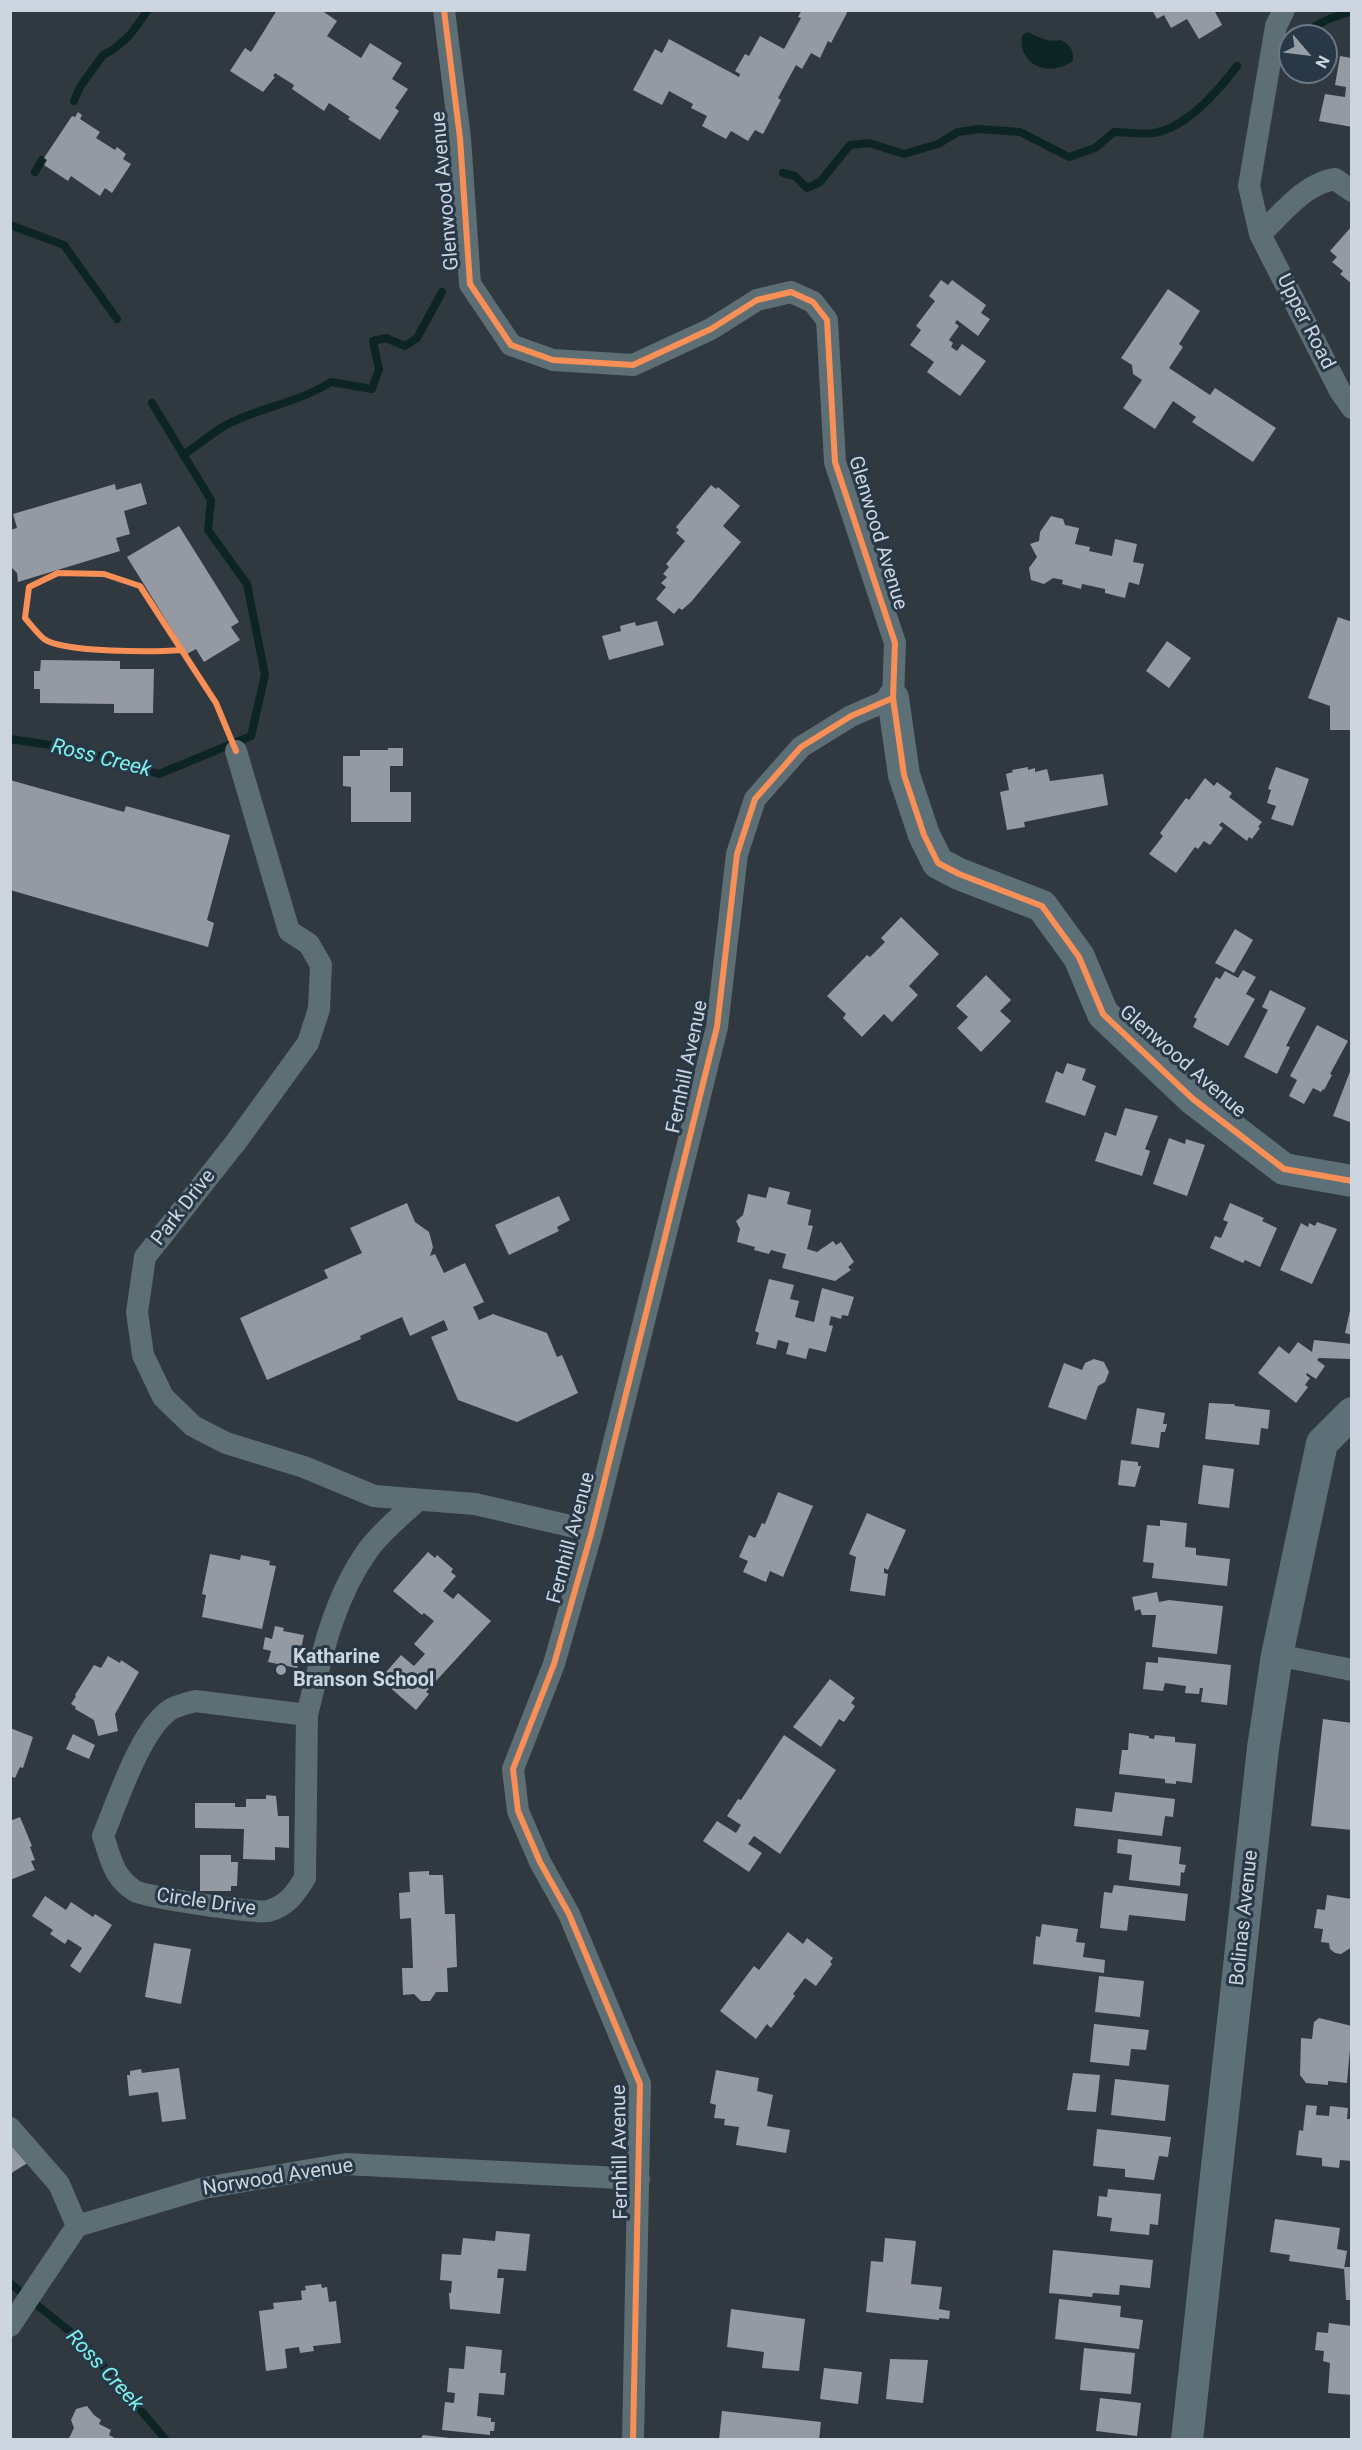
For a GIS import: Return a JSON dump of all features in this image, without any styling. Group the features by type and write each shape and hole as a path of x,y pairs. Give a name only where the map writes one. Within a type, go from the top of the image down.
{"street":[{"name":"Glenwood Avenue","path":"444,10 460,138 470,284 511,345 554,360 633,365 711,329 757,300 791,292 813,302 826,320 835,462 895,644 893,698 904,775 924,835 938,863 958,874 1042,906 1079,957 1103,1014 1193,1099 1284,1169 1352,1181"},
{"name":"Upper Road","path":"1284,10 1276,26 1249,186 1260,234 1340,391 1352,408"},
{"path":"1260,234 1309,189 1322,181 1335,179 1352,191"},
{"name":"Fernhill Avenue","path":"633,2439 640,2084 569,1914 540,1862 518,1811 513,1769 554,1664 592,1531 717,1027 737,854 755,799 801,747 851,716 893,698"},
{"name":"Park Drive","path":"236,751 289,931 309,944 321,965 320,1009 308,1043 236,1142 145,1257 137,1312 143,1355 163,1397 193,1426 226,1443 304,1467 374,1496 475,1504 592,1531"},
{"name":"Bolinas Avenue","path":"1187,2439 1261,1771 1277,1655 1322,1443 1352,1413"},
{"name":"Circle Drive","path":"307,1714 195,1701 171,1709 155,1725 136,1756 103,1836 115,1873 137,1892 171,1900 267,1912 293,1898 304,1878 307,1714 325,1641 348,1584 369,1549 417,1501"},
{"path":"1277,1655 1352,1670"},
{"path":"10,2128 59,2184 77,2226 13,2321"},
{"name":"Norwood Avenue","path":"77,2226 204,2188 345,2164 639,2179"}],"shaded area":[{"path":"1027,32 1048,40 1061,40 1072,51 1073,61 1055,68 1038,66 1031,62 1022,47 1022,36"}],"building":[{"path":"277,10 321,10 337,21 327,36 361,58 370,43 402,63 392,79 408,89 395,108 399,111 380,140 329,103 324,111 292,89 294,85 275,73 273,76 275,77 263,92 230,71 245,48 251,52"},
{"path":"802,10 845,10 847,13 831,43 828,41 820,58 811,53 802,69 796,65 778,98 781,100 763,134 755,130 748,141 731,131 726,139 702,126 707,116 691,108 693,104 669,91 662,105 633,90 655,49 662,53 669,39 739,77 740,74 735,71 745,54 749,56 760,36 784,49 801,18 798,17"},
{"path":"1152,10 1214,10 1222,25 1199,39 1187,19 1171,28 1164,15 1157,19"},
{"path":"1340,56 1352,58 1352,127 1319,121 1325,94 1345,97 1346,87 1335,85 1338,84"},
{"path":"78,112 82,115 80,119 100,132 96,138 115,150 117,147 126,154 123,159 131,164 112,193 105,188 100,196 71,176 68,181 44,165 47,160 44,158 72,116 75,117"},
{"path":"1352,226 1352,284 1340,274 1343,271 1332,262 1337,257 1330,251"},
{"path":"941,280 948,285 952,280 986,305 981,313 990,319 978,336 957,320 955,323 959,326 949,340 953,343 951,347 957,351 962,344 986,361 960,396 927,372 934,362 910,345 921,330 916,326 935,301 929,296"},
{"path":"1168,289 1200,311 1179,344 1183,347 1169,368 1210,395 1215,388 1276,428 1253,462 1192,422 1196,417 1173,401 1155,429 1123,408 1142,380 1133,374 1132,365 1121,358"},
{"path":"141,483 147,504 124,511 130,534 116,538 120,551 18,582 17,573 10,566 10,530 17,528 13,514 115,484 116,490"},
{"path":"711,485 716,489 718,487 740,506 723,526 741,542 691,602 682,610 679,608 674,614 656,599 666,587 661,583 667,577 663,574 669,567 666,564 685,541 676,533 679,530 676,527"},
{"path":"1051,516 1063,519 1065,525 1079,528 1075,544 1090,547 1089,551 1112,556 1115,539 1137,544 1133,562 1144,564 1139,585 1129,582 1125,598 1105,593 1105,589 1082,584 1081,589 1062,584 1063,580 1053,578 1044,584 1031,580 1029,568 1037,557 1030,544 1039,541 1040,532"},
{"path":"179,526 239,622 231,627 240,640 204,662 196,649 187,654 127,557"},
{"path":"1338,617 1352,622 1352,730 1330,730 1330,706 1308,698"},
{"path":"657,621 664,645 609,660 602,636 621,631 620,626 635,622 636,626"},
{"path":"1167,641 1191,658 1169,688 1146,671"},
{"path":"41,660 120,661 120,669 154,669 153,713 114,713 114,704 40,703 40,689 34,689 34,671 40,671"},
{"path":"388,748 403,748 403,766 390,766 390,792 411,792 411,822 351,822 351,787 343,786 343,756 360,756 360,750 388,750"},
{"path":"1028,767 1028,770 1035,768 1035,772 1047,769 1050,781 1103,774 1108,805 1024,822 1025,827 1007,830 1000,792 1009,790 1006,774 1013,772 1012,770"},
{"path":"1276,767 1309,779 1293,826 1271,819 1276,806 1267,803 1271,790 1268,789"},
{"path":"1205,778 1214,786 1217,782 1232,793 1229,797 1262,822 1252,839 1249,837 1247,841 1222,822 1219,825 1223,828 1210,845 1204,841 1198,849 1195,847 1176,873 1149,854 1163,836 1160,833 1186,798 1189,800"},
{"path":"10,780 124,812 126,806 230,835 207,920 214,923 208,947 10,890"},
{"path":"901,917 939,954 909,986 918,995 892,1022 884,1014 862,1037 843,1018 846,1014 827,996 867,955 870,957 885,942 881,938"},
{"path":"1235,929 1253,940 1234,973 1215,963"},
{"path":"1243,970 1256,977 1246,994 1255,999 1228,1046 1193,1027 1197,1019 1194,1017 1216,977 1220,979 1225,971 1238,978"},
{"path":"986,975 1011,1000 1000,1011 1011,1021 981,1052 957,1028 968,1017 956,1006"},
{"path":"1270,990 1306,1008 1286,1046 1290,1047 1277,1074 1244,1057 1268,1010 1262,1007"},
{"path":"1317,1025 1348,1041 1324,1090 1321,1092 1313,1088 1304,1104 1289,1096 1297,1080 1290,1076"},
{"path":"1067,1063 1086,1069 1082,1080 1096,1086 1085,1116 1045,1102 1056,1071 1063,1074"},
{"path":"1351,1069 1352,1117 1350,1122 1333,1116"},
{"path":"1125,1108 1158,1116 1145,1149 1150,1151 1142,1176 1095,1161 1105,1132 1116,1136"},
{"path":"1169,1138 1185,1144 1186,1139 1205,1145 1187,1196 1153,1184"},
{"path":"769,1187 790,1192 787,1204 811,1210 808,1225 813,1226 807,1249 817,1252 833,1241 836,1245 841,1242 854,1262 848,1267 851,1270 835,1281 782,1268 786,1254 771,1250 769,1254 737,1242 740,1229 736,1221 743,1215 748,1194 766,1198"},
{"path":"559,1196 570,1220 557,1227 559,1231 509,1255 495,1225"},
{"path":"407,1203 415,1222 429,1232 433,1247 430,1256 435,1254 444,1273 465,1263 484,1302 473,1307 479,1320 493,1314 547,1333 557,1357 562,1355 578,1393 517,1422 458,1400 431,1337 448,1330 444,1320 410,1336 402,1317 360,1336 361,1339 267,1380 240,1318 328,1278 324,1270 362,1253 350,1228"},
{"path":"1230,1203 1264,1218 1262,1221 1277,1228 1260,1267 1245,1260 1243,1263 1210,1248 1215,1236 1221,1238 1228,1222 1223,1220"},
{"path":"1317,1222 1337,1229 1312,1284 1280,1270 1301,1223 1308,1227 1309,1223 1315,1226"},
{"path":"769,1279 794,1285 790,1299 799,1301 795,1317 814,1322 822,1288 854,1297 848,1316 842,1315 841,1319 831,1316 829,1325 833,1326 826,1352 809,1348 806,1359 786,1354 789,1343 778,1340 776,1349 756,1344 759,1333 755,1331"},
{"path":"1352,1306 1352,1335 1345,1333"},
{"path":"1314,1340 1352,1344 1352,1359 1319,1358 1317,1360 1325,1366 1316,1379 1307,1373 1306,1375 1310,1378 1305,1385 1308,1387 1296,1403 1258,1373 1279,1346 1289,1354 1298,1342 1312,1352"},
{"path":"1094,1359 1104,1362 1109,1372 1105,1382 1098,1386 1086,1420 1048,1407 1064,1363 1082,1370 1085,1363"},
{"path":"1209,1403 1234,1404 1235,1406 1270,1410 1268,1429 1261,1428 1259,1445 1205,1439"},
{"path":"1137,1408 1165,1413 1163,1424 1167,1424 1165,1432 1161,1432 1159,1448 1131,1444"},
{"path":"1121,1460 1138,1462 1138,1466 1141,1466 1135,1487 1118,1485"},
{"path":"1203,1465 1234,1469 1229,1508 1198,1504"},
{"path":"778,1492 813,1506 783,1577 770,1571 766,1582 743,1572 748,1561 739,1557 749,1535 755,1538 762,1523 765,1524"},
{"path":"867,1513 906,1530 888,1570 884,1568 884,1573 888,1574 885,1596 850,1591 856,1557 849,1554"},
{"path":"1160,1520 1187,1523 1185,1547 1196,1548 1196,1555 1230,1559 1227,1586 1152,1578 1154,1563 1143,1562 1147,1525 1160,1526"},
{"path":"428,1552 435,1558 437,1555 453,1569 451,1572 456,1576 443,1591 453,1599 458,1593 491,1621 426,1692 429,1694 416,1710 380,1679 401,1655 414,1666 425,1654 414,1644 434,1621 424,1613 422,1615 393,1591"},
{"path":"210,1554 240,1560 241,1555 270,1561 269,1565 276,1566 262,1629 202,1617 206,1595 202,1594"},
{"path":"1157,1592 1159,1602 1169,1600 1223,1606 1217,1654 1152,1647 1156,1615 1142,1615 1140,1609 1135,1611 1132,1597"},
{"path":"275,1626 284,1628 283,1631 304,1635 297,1668 268,1662 271,1651 263,1649 265,1637 272,1639"},
{"path":"108,1656 120,1663 121,1660 139,1672 115,1714 118,1731 98,1736 94,1720 75,1709 76,1707 71,1704 94,1665 101,1668"},
{"path":"1158,1657 1231,1665 1227,1705 1201,1702 1203,1688 1200,1688 1199,1694 1185,1693 1186,1686 1165,1683 1163,1691 1143,1689 1146,1662 1158,1663"},
{"path":"830,1679 855,1698 851,1703 855,1706 844,1722 839,1719 821,1747 793,1727"},
{"path":"1323,1719 1352,1723 1352,1830 1311,1826"},
{"path":"10,1728 33,1737 23,1768 20,1767 15,1778 10,1776"},
{"path":"1129,1733 1154,1739 1155,1735 1175,1737 1175,1742 1196,1744 1192,1783 1176,1781 1176,1784 1165,1783 1165,1779 1119,1774 1122,1750 1128,1750"},
{"path":"73,1734 95,1745 89,1759 66,1749"},
{"path":"784,1735 836,1770 780,1854 754,1836 748,1844 762,1853 749,1872 703,1841 717,1821 736,1833 741,1825 727,1816 738,1799 741,1800"},
{"path":"1115,1792 1175,1799 1173,1817 1165,1816 1162,1836 1074,1826 1076,1808 1112,1812"},
{"path":"266,1795 276,1796 278,1816 289,1816 289,1848 275,1847 275,1860 243,1859 244,1829 195,1828 195,1803 235,1803 235,1807 246,1807 246,1799 266,1799"},
{"path":"20,1817 32,1846 30,1847 35,1860 31,1861 35,1870 10,1880 10,1821"},
{"path":"1118,1839 1181,1847 1179,1864 1186,1865 1184,1873 1181,1872 1180,1886 1129,1880 1132,1855 1117,1853"},
{"path":"200,1855 231,1855 231,1862 238,1862 237,1886 231,1886 231,1891 200,1891"},
{"path":"429,1871 429,1875 443,1875 445,1914 455,1914 457,1967 447,1968 448,1992 436,1992 430,2001 421,2001 414,1994 403,1995 402,1968 413,1968 411,1918 400,1919 399,1893 410,1892 409,1872"},
{"path":"1114,1885 1188,1894 1185,1921 1129,1915 1127,1931 1100,1928 1104,1892 1112,1893"},
{"path":"1327,1895 1352,1899 1352,1947 1341,1954 1330,1949 1329,1943 1321,1942 1323,1929 1314,1928 1317,1909 1325,1910"},
{"path":"45,1896 66,1910 71,1902 93,1917 95,1914 112,1925 80,1973 70,1966 82,1948 68,1939 65,1944 50,1934 53,1930 32,1916"},
{"path":"1042,1924 1078,1929 1076,1942 1085,1943 1083,1957 1105,1960 1104,1973 1033,1964 1036,1936 1040,1937"},
{"path":"788,1932 803,1944 807,1938 833,1958 830,1962 832,1964 816,1986 805,1978 793,1994 795,1996 771,2028 767,2024 756,2039 720,2011 754,1966 759,1970"},
{"path":"154,1943 191,1949 181,2004 145,1997"},
{"path":"1099,1976 1144,1981 1140,2017 1095,2012"},
{"path":"1319,2018 1352,2026 1347,2083 1328,2081 1328,2085 1306,2083 1300,2075 1301,2038 1312,2039 1314,2022"},
{"path":"1094,2024 1149,2030 1146,2050 1131,2049 1129,2066 1090,2062"},
{"path":"179,2068 186,2119 162,2122 158,2092 129,2096 127,2075 130,2075 130,2071 141,2069 142,2073"},
{"path":"716,2070 759,2078 757,2091 773,2095 767,2126 790,2130 786,2153 736,2145 739,2127 724,2125 725,2119 714,2118 716,2105 710,2103"},
{"path":"1073,2073 1100,2075 1096,2112 1067,2110"},
{"path":"1115,2079 1169,2085 1165,2121 1111,2115"},
{"path":"1306,2105 1317,2106 1316,2115 1329,2116 1330,2106 1348,2108 1347,2119 1352,2119 1352,2161 1340,2160 1339,2168 1322,2166 1322,2158 1296,2155 1299,2130 1303,2131"},
{"path":"1097,2129 1171,2137 1168,2157 1159,2156 1154,2180 1125,2177 1125,2169 1093,2166"},
{"path":"10,2135 29,2162 10,2174"},
{"path":"1108,2189 1161,2194 1158,2225 1150,2224 1149,2235 1110,2231 1112,2218 1097,2216 1099,2196 1107,2197"},
{"path":"1275,2219 1340,2228 1337,2249 1347,2251 1344,2269 1289,2261 1290,2255 1270,2252"},
{"path":"496,2231 530,2234 526,2271 498,2269 497,2278 504,2278 500,2314 450,2309 449,2293 451,2293 452,2281 440,2280 442,2254 461,2255 463,2238 495,2241"},
{"path":"885,2238 916,2241 911,2284 942,2287 939,2309 950,2311 949,2319 939,2318 939,2320 866,2312 871,2261 883,2262"},
{"path":"1053,2250 1153,2260 1150,2288 1120,2285 1119,2295 1093,2293 1092,2297 1049,2293"},
{"path":"1344,2267 1352,2267 1352,2300 1346,2300"},
{"path":"321,2284 322,2288 327,2287 329,2302 336,2301 341,2343 313,2346 314,2351 300,2353 299,2347 285,2349 287,2368 266,2371 259,2311 274,2309 273,2303 302,2300 301,2291 306,2290 305,2286"},
{"path":"1059,2299 1121,2306 1120,2317 1143,2320 1139,2349 1055,2339"},
{"path":"731,2309 805,2319 799,2371 762,2368 764,2352 727,2347"},
{"path":"1329,2323 1352,2326 1352,2395 1328,2393 1330,2363 1323,2361 1324,2351 1315,2350 1317,2332 1328,2333"},
{"path":"466,2346 502,2350 500,2373 506,2373 504,2395 479,2393 477,2416 491,2418 491,2422 495,2422 494,2431 490,2431 490,2435 442,2430 445,2402 454,2403 455,2393 447,2392 449,2368 464,2369"},
{"path":"1084,2348 1135,2353 1131,2394 1080,2390"},
{"path":"890,2359 928,2360 923,2403 886,2399"},
{"path":"824,2368 862,2372 858,2404 820,2399"},
{"path":"1100,2398 1141,2403 1137,2436 1096,2431"},
{"path":"87,2406 101,2420 99,2424 111,2430 109,2435 118,2440 68,2440 74,2428 71,2420 76,2409"},
{"path":"722,2411 821,2422 819,2440 719,2440"},
{"path":"423,2435 450,2438 450,2440 420,2440"}],"waterway":[{"path":"74,101 80,87 103,55 130,35 148,10"},
{"path":"1319,24 1352,11"},
{"path":"783,173 795,176 807,188 820,182 850,145 869,143 904,154 938,144 958,132 979,129 1020,132 1069,157 1095,148 1114,132 1153,133 1177,124 1189,117 1211,97 1237,66"},
{"path":"35,172 42,160"},
{"name":"Ross Creek","path":"10,225 64,245 117,319"},
{"path":"183,455 226,425 305,395 331,382 372,389 379,369 373,341 386,338 405,346 417,338 442,292"},
{"name":"Ross Creek","path":"10,739 78,749 159,774 251,736 265,675 247,584 208,530 211,500 152,403"},
{"name":"Ross Creek","path":"10,2283 83,2342 166,2440"}],"cycle path":[{"path":"444,10 460,138 470,284 511,345 553,360 633,365 711,329 757,300 791,292 813,302 827,320 835,462 895,643 893,698 904,775 924,835 938,863 959,874 1042,906 1079,957 1103,1014 1193,1099 1284,1169 1352,1181"},
{"path":"182,650 169,651 111,650 55,644 44,639 25,618 29,587 58,573 104,574 140,586 216,703 236,751"},
{"path":"633,2440 640,2084 569,1914 540,1862 518,1811 513,1769 554,1664 592,1531 717,1027 737,854 755,799 801,747 851,716 893,698"}],"place":[{"name":"Katharine Branson School","path":"281,1670"}]}
